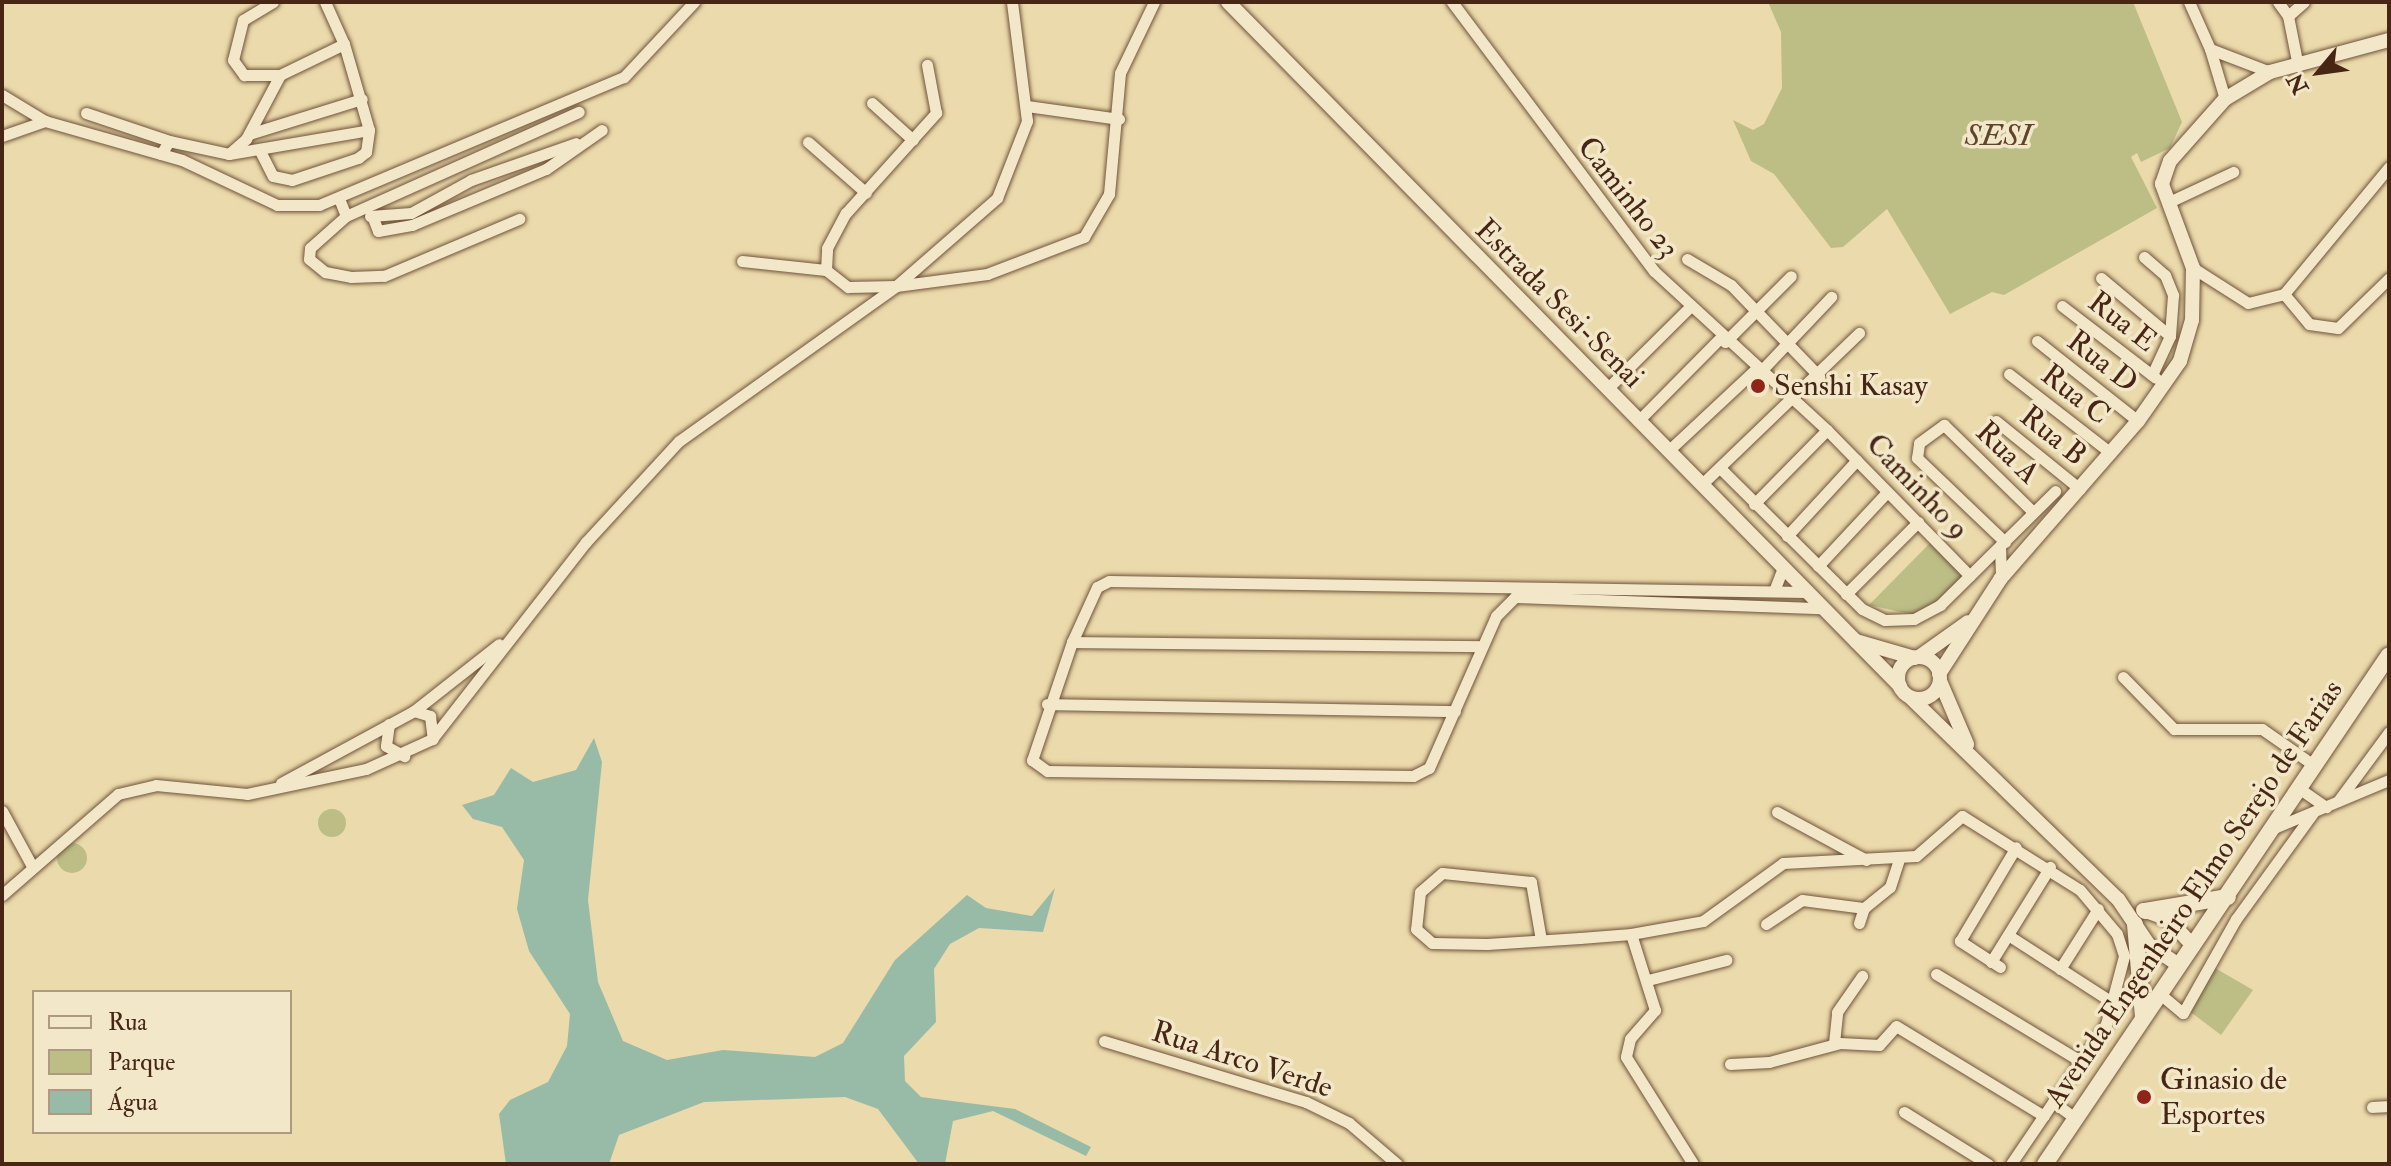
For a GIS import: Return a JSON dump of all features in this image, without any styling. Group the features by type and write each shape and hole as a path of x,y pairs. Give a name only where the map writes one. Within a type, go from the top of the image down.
{"main road":[{"name":"Avenida Engenheiro Elmo Serejo de Farias","path":"2045,1164 2389,655"},
{"path":"2143,1018 2140,917 2228,897"}],"street":[{"path":"273,2 243,20 233,60 244,75 280,75 344,44"},
{"path":"260,151 273,176 292,180 358,158 366,152 369,130 362,99 344,44 325,2"},
{"path":"2,95 45,121 161,154 277,205 340,201 624,77 694,2"},
{"path":"4,889 99,803 134,788 269,790 404,756 432,739 515,631 679,441 896,286 997,198 1018,156 1027,106 1012,2"},
{"path":"742,261 826,270 848,287 896,286 987,274 1084,237 1109,194 1119,119 1120,73 1154,2"},
{"name":"Estrada Sesi-Senai","path":"1228,2 1900,686"},
{"name":"Caminho 23","path":"1452,2 1633,246 1723,339 1793,400"},
{"path":"2189,2 2210,49 2225,99"},
{"path":"2278,2 2288,16 2298,66"},
{"path":"2288,16 2304,2"},
{"path":"1911,698 1930,696 1969,622 2001,578 2166,386 2192,320 2193,268 2161,177 2225,99 2270,72 2389,40"},
{"path":"2210,49 2270,72"},
{"path":"826,270 835,230 913,140 938,106 927,65"},
{"path":"229,154 249,134 280,75"},
{"path":"249,134 362,99"},
{"path":"872,103 913,140"},
{"path":"1027,106 1119,119"},
{"path":"519,219 377,277 311,264 310,248 346,216 360,208 579,112"},
{"path":"86,113 169,141 229,154 369,130"},
{"path":"2,136 45,121"},
{"path":"360,208 373,218 411,213 471,180 581,142 602,130"},
{"path":"161,154 169,141"},
{"path":"808,142 866,193"},
{"path":"2193,268 2248,303 2284,294 2389,167"},
{"path":"2169,202 2233,172"},
{"path":"340,201 346,216"},
{"name":"Rua E","path":"2144,257 2171,285 2170,336 2152,375"},
{"path":"1687,259 1723,278 1819,376"},
{"path":"1638,421 1723,339 1757,313 1791,276"},
{"path":"2101,278 2170,336"},
{"path":"2284,294 2309,324 2338,328 2389,278"},
{"path":"1668,451 1786,344 1831,297"},
{"name":"Rua E","path":"2062,306 2166,386"},
{"path":"1607,389 1690,307"},
{"path":"1702,484 1819,376 1859,333"},
{"name":"Rua D","path":"2037,341 2138,421"},
{"name":"Rua C","path":"2009,374 2111,453"},
{"name":"Caminho 9","path":"1793,400 1827,430 1970,576"},
{"name":"Rua B","path":"1996,421 2080,489"},
{"name":"Rua A","path":"2002,544 1917,458 1919,443 1942,425 2033,512"},
{"path":"1754,504 1827,430"},
{"path":"1787,536 1857,460"},
{"path":"1720,468 1846,594 1873,616 1899,621 1925,615 1970,576 2055,491"},
{"path":"1818,566 1887,492"},
{"path":"1846,594 1918,522"},
{"path":"2001,578 2002,544"},
{"path":"1774,591 1783,568"},
{"path":"1508,583 1506,601 1481,646 1427,771 1413,776 1047,771 1032,760 1047,704 1072,642 1097,587 1109,581 1508,583 1806,592"},
{"path":"1506,601 1523,595 1822,608"},
{"path":"1969,622 1900,668 1900,686 2140,917 2149,945 2179,965"},
{"path":"269,790 414,711 515,631"},
{"name":"Estrada Sesi-Senai","path":"1856,641 1917,657"},
{"path":"1072,642 1481,646"},
{"path":"1917,657 1939,677 1975,758"},
{"path":"2123,677 2174,729 2262,729 2315,766"},
{"path":"1047,704 1455,711"},
{"path":"414,711 430,716 432,739"},
{"path":"389,724 386,746 404,756"},
{"path":"2337,801 2389,732"},
{"path":"2273,828 2389,780"},
{"path":"2300,789 2326,807"},
{"path":"2,811 32,866"},
{"path":"1777,812 1867,860"},
{"path":"2160,994 2183,1013 2236,919 2313,813"},
{"path":"1541,940 1531,882 1450,873 1424,884 1416,929 1435,943 1541,940 1631,934 1703,921 1778,865 1899,860 1933,848 1957,816 2050,867 2098,909 2124,956 2115,1004 2011,1164"},
{"path":"2016,847 1960,941 1995,965 2008,935 2050,867"},
{"path":"1859,923 1864,908 1890,887 1899,860"},
{"path":"1766,924 1802,900 1864,908"},
{"path":"2060,969 2098,909"},
{"path":"2140,917 2168,919 2193,946"},
{"path":"1631,934 1648,980 1654,1017 1630,1039 1626,1057 1693,1164"},
{"path":"2008,935 2115,1004"},
{"path":"1648,980 1726,960"},
{"path":"1936,974 2080,1061"},
{"path":"1834,1043 1837,1012 1862,976"},
{"path":"1730,1064 1769,1062 1834,1043 1879,1045 1896,1026 2044,1116"},
{"name":"Rua Arco Verde","path":"1104,1041 1306,1102 1349,1123 1397,1164"},
{"path":"2053,1102 2075,1118"},
{"path":"2372,1107 2389,1106"},
{"path":"1904,1112 1988,1164"}],"green space":[{"name":"SESI","path":"1768,2 2133,2 2182,122 2170,148 2141,162 2137,153 2131,157 2157,208 2004,295 1992,292 1950,314 1887,209 1843,247 1831,248 1774,174 1751,161 1733,120 1753,130 1764,124 1782,88 1781,32"},
{"path":"1931,542 1965,576 1941,604 1915,615 1869,605"},
{"path":"332,809 342,813 346,823 342,833 332,837 322,833 318,823 322,813"},
{"path":"72,843 78,844 86,852 86,864 78,872 72,873 66,872 58,864 57,858 58,852 66,844"},
{"path":"2215,968 2253,990 2221,1035 2188,1010"}],"water":[{"path":"594,738 602,762 588,900 598,982 623,1041 667,1060 723,1050 815,1057 843,1043 895,960 967,895 986,908 1032,916 1055,888 1043,932 979,928 950,944 934,969 936,1022 904,1056 905,1081 921,1097 1015,1109 1091,1147 1086,1156 993,1111 953,1121 945,1164 919,1164 878,1109 845,1097 704,1102 619,1135 609,1164 506,1164 499,1114 510,1100 548,1082 567,1046 570,1014 529,951 517,909 524,860 502,827 473,819 462,805 494,795 511,768 533,782 576,770"}],"place":[{"name":"Senshi Kasay","path":"1758,386"},
{"name":"Ginasio de Esportes","path":"2144,1097"}]}
